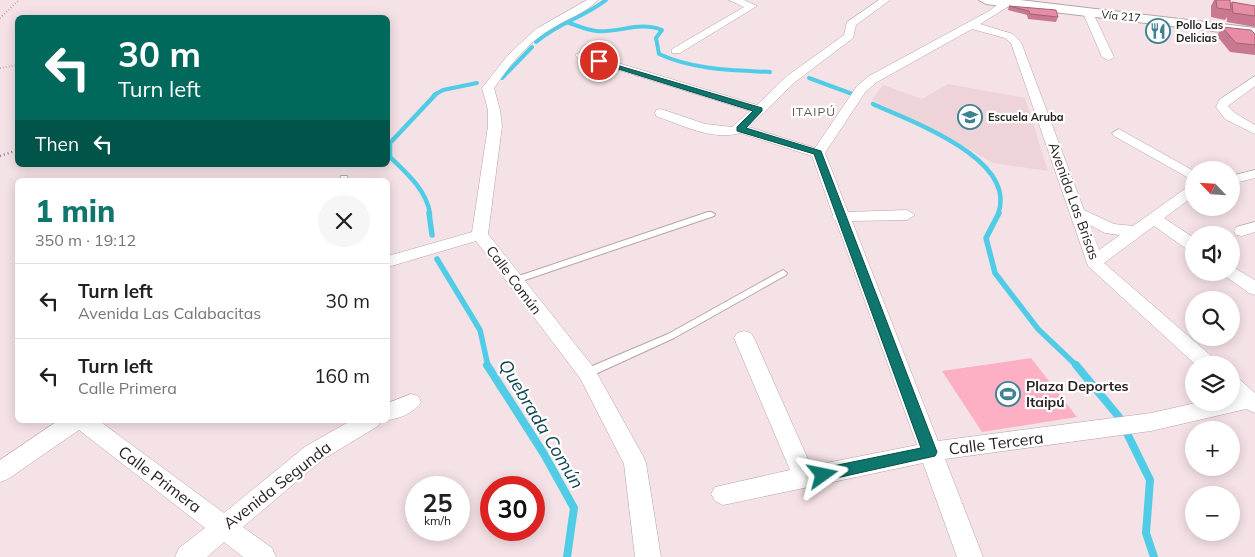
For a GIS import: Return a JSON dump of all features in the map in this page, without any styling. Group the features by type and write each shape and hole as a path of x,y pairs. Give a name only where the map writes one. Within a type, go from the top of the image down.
{"main road":[{"name":"Vía 217","path":"986,0 1005,4 1255,32"}],"street":[{"name":"Calle Común","path":"593,0 579,11 540,31 496,75 488,88 494,110 495,126 480,234 513,280 587,374 635,463 648,557"},
{"path":"676,51 752,6 734,0"},
{"path":"661,113 721,132 734,132 740,129 791,79 849,36 851,24 885,0"},
{"path":"818,153 861,89 873,79 1005,4"},
{"path":"1088,13 1108,57"},
{"name":"Avenida Las Brisas","path":"971,25 1009,36 1016,42 1095,261 1101,270 1199,356"},
{"path":"581,55 759,110"},
{"path":"1255,80 1223,103 1222,107 1230,116 1255,130"},
{"path":"740,129 818,153"},
{"path":"1119,133 1185,172"},
{"path":"818,153 840,217 970,557"},
{"path":"1240,178 1255,174"},
{"path":"1095,261 1185,196"},
{"path":"1079,213 1111,229 1139,231"},
{"path":"840,217 907,215"},
{"path":"1155,219 1185,240"},
{"path":"390,261 480,234"},
{"path":"1240,278 1255,289"},
{"path":"744,338 806,478"},
{"path":"1240,392 1252,402"},
{"path":"390,411 411,402"},
{"name":"Calle Tercera","path":"723,494 930,452 1102,430 1252,402"},
{"path":"0,472 72,423"},
{"name":"Calle Primera","path":"86,423 263,557"},
{"name":"Avenida Segunda","path":"188,557 223,526 314,453 365,423"}],"lane":[{"path":"513,280 711,214"},
{"path":"587,374 671,336 783,273"}],"path":[{"path":"0,18 19,0"},
{"path":"0,68 15,66"},
{"path":"0,156 15,151"}],"shaded area":[{"name":"Escuela Aruba","path":"948,84 1025,98 1048,171 993,163 945,135 872,100 883,85 922,99"},
{"name":"Plaza Deportes Itaipú","path":"1031,358 1077,417 982,432 942,371"}],"building":[{"path":"1216,0 1230,0 1231,10 1217,8"},
{"path":"1232,2 1255,6 1255,16 1233,13"},
{"path":"1009,6 1056,10 1058,17 1030,14 1029,11"},
{"path":"1222,27 1251,30 1255,34 1255,45 1236,43"}],"waterway":[{"path":"567,22 606,0"},
{"name":"Quebrada Común","path":"536,42 567,22"},
{"path":"567,22 596,31 637,27 654,28 662,30 656,38 659,54 672,59 713,68 770,72"},
{"name":"Quebrada Común","path":"502,78 532,47"},
{"path":"809,78 855,95 852,94"},
{"name":"Quebrada Común","path":"434,95 443,90 477,83"},
{"name":"Quebrada Común","path":"430,214 421,190 390,157 390,143 436,94"},
{"path":"873,104 934,132 957,145 977,160 993,176 1000,194 998,214"},
{"name":"Quebrada Común","path":"429,213 432,235"},
{"path":"999,213 986,238 995,273 1038,329 1076,365"},
{"name":"Quebrada Común","path":"437,259 480,330 488,366"},
{"name":"Quebrada Común","path":"487,365 544,454 574,508 567,557"},
{"path":"1076,365 1119,417 1150,480 1146,533 1154,557"}],"place":[{"name":"Pollo Las Delicias","path":"1158,31"},
{"name":"Escuela Aruba","path":"970,117"},
{"name":"Plaza Deportes Itaipú","path":"1008,394"}],"district":[{"name":"ITAIPÚ","path":"814,112"}],"route":[{"path":"599,61 759,110 740,129 818,153 840,217 930,452 823,475"}]}
